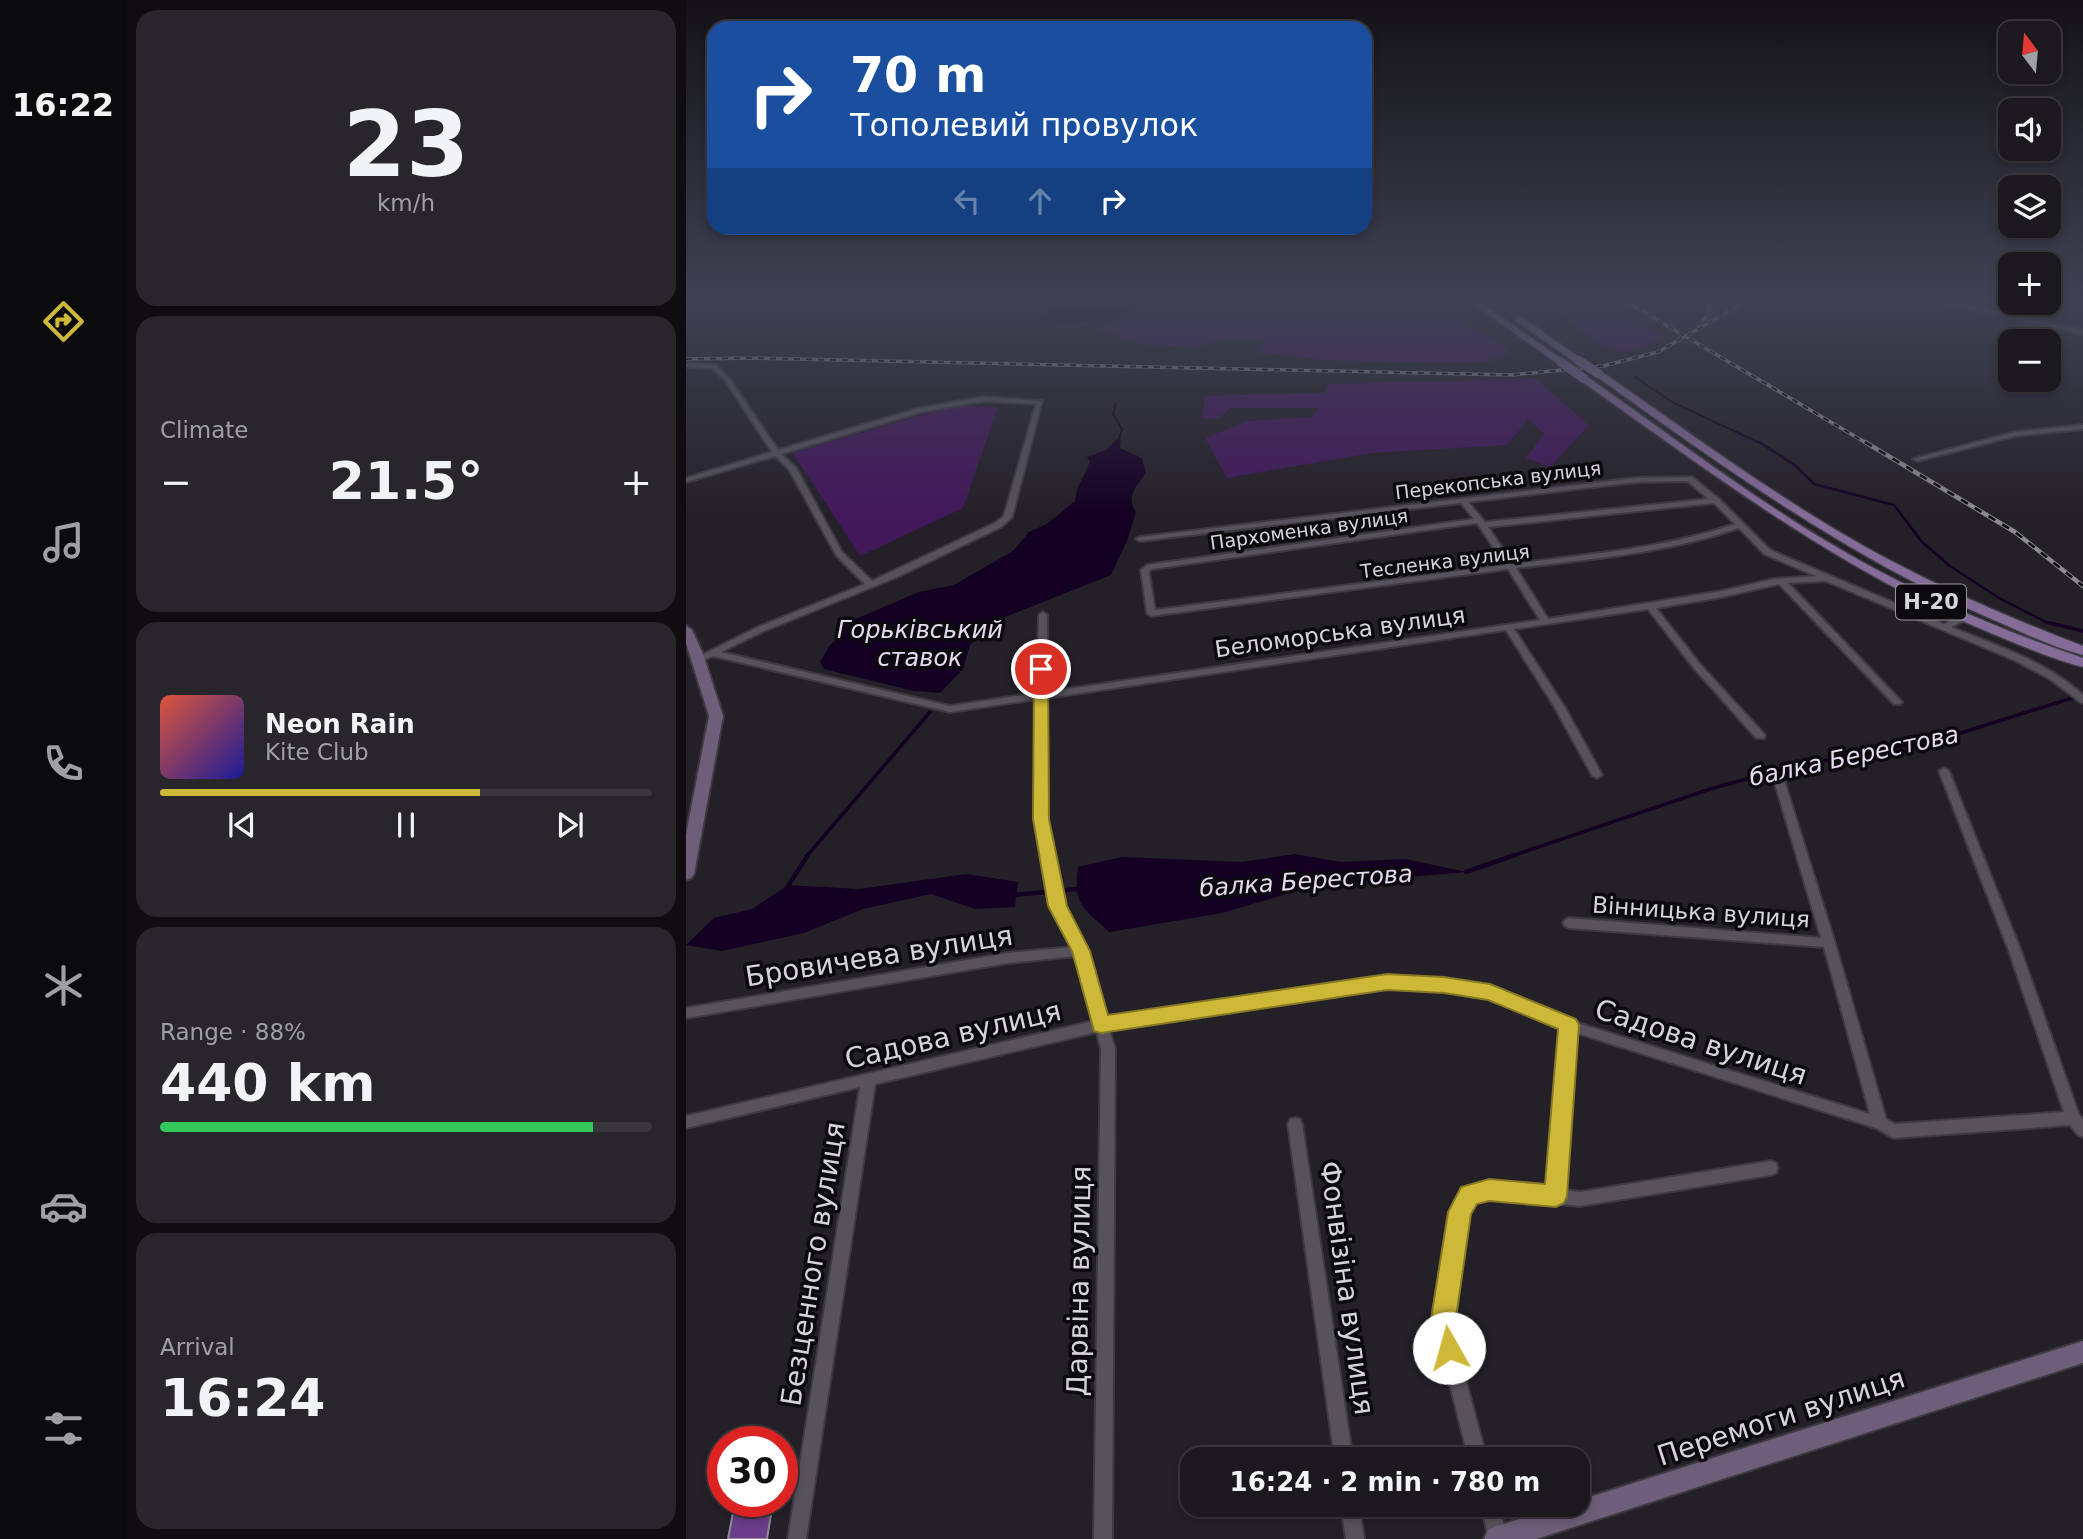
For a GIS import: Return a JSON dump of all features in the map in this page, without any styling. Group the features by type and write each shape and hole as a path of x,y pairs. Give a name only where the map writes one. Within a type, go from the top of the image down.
{"main road":[{"name":"Н-20","path":"1578,374 1789,522 1884,579 1965,617 2083,663"},
{"name":"Н-20","path":"1599,374 1803,515 1901,571 1978,608 2083,651"},
{"path":"1884,579 1901,571"}],"street":[{"path":"721,374 777,454 792,468 839,553 870,584"},
{"path":"686,480 951,403 984,399 1040,402 1007,517 998,525 699,659"},
{"path":"1917,458 2015,435 2083,427"},
{"name":"Перекопська вулиця","path":"1140,539 1462,499 1665,478 1689,479 1716,500 1767,552 1827,578"},
{"path":"1462,499 1512,568 1546,622"},
{"name":"Пархоменка вулиця","path":"1151,613 1145,570 1162,565 1480,523 1716,500"},
{"name":"Тесленка вулиця","path":"1151,613 1664,547 1741,525"},
{"name":"Беломорська вулиця","path":"714,653 950,709 1546,622 1781,582 1827,578 1944,627 2083,692"},
{"path":"1781,582 1897,702"},
{"path":"1650,606 1696,666 1760,736"},
{"name":"Дарвіна вулиця","path":"1042,615 1041,819 1058,906 1081,951 1108,1049 1103,1539"},
{"path":"1944,627 1965,617"},
{"path":"1508,627 1559,706 1597,775"},
{"path":"686,630 699,659 716,716 687,861"},
{"path":"2065,684 2083,700"},
{"path":"1944,771 2015,951 2073,1118 2083,1130"},
{"name":"Вінницька вулиця","path":"1779,780 1880,1123"},
{"name":"Вінницька вулиця","path":"1569,923 1829,943"},
{"name":"Бровичева вулиця","path":"686,1013 1008,958 1081,951"},
{"name":"Садова вулиця","path":"686,1122 1101,1025 1387,982 1461,986 1490,992 1569,1025 1880,1123 1893,1131 2073,1118"},
{"path":"1556,1196 1569,1025"},
{"name":"Безценного вулиця","path":"797,1539 868,1081"},
{"name":"Фонвізіна вулиця","path":"1295,1124 1342,1447"},
{"path":"1475,1447 1443,1325 1460,1212 1469,1195 1489,1190 1580,1199 1771,1168"},
{"name":"Перемоги вулиця","path":"1498,1539 2083,1352"},
{"path":"1352,1517 1355,1539"},
{"path":"1493,1517 1498,1539"}],"shaded area":[{"path":"1536,379 1589,425 1550,467 1526,458 1544,434 1529,419 1507,445 1372,453 1227,478 1205,438 1248,421 1312,417 1319,408 1231,408 1218,419 1202,418 1205,396 1325,393 1328,384"},
{"path":"953,406 998,407 963,508 860,556 793,453"}],"water":[{"name":"Горьківський ставок","path":"1121,435 1120,448 1142,458 1146,473 1133,491 1132,501 1136,512 1127,541 1111,575 993,622 970,645 963,669 940,693 914,691 824,669 820,662 830,645 844,634 839,626 919,592 954,585 1013,551 1029,532 1047,524 1075,501 1077,489 1090,462 1087,457 1106,450"},
{"path":"1295,854 1341,862 1405,859 1467,872 1318,885 1222,913 1109,932 1086,911 1077,890 1078,867 1122,857 1241,862"},
{"path":"966,874 1018,882 1015,907 975,909 931,894 863,909 804,933 722,951 686,945 714,918 752,909 788,885 859,889"}],"building":[{"path":"732,1517 771,1517 767,1539 728,1539"}],"waterway":[{"name":"балка Берестова","path":"1635,377 1672,402 1762,444"},
{"path":"1116,404 1113,414 1122,429 1119,439"},
{"name":"балка Берестова","path":"1759,442 1796,466 1814,484 1894,505 1922,542 1950,566 1999,598 2057,625"},
{"name":"балка Берестова","path":"2050,623 2083,631"},
{"name":"балка Берестова","path":"1509,857 1710,789 1787,768 1948,737 2075,697"},
{"path":"806,857 930,712"},
{"path":"786,889 808,855"},
{"name":"балка Берестова","path":"1466,872 1515,855"},
{"name":"балка Берестова","path":"1012,895 1078,889"}],"railway":[{"path":"1458,374 1523,374"},
{"path":"1749,374 1868,444"},
{"path":"1865,442 2015,532 2083,586"}],"route":[{"path":"1041,669 1041,819 1058,906 1081,951 1101,1025 1387,982 1461,986 1490,992 1569,1025 1556,1196 1489,1190 1469,1195 1460,1212 1443,1325 1449,1348"}]}
